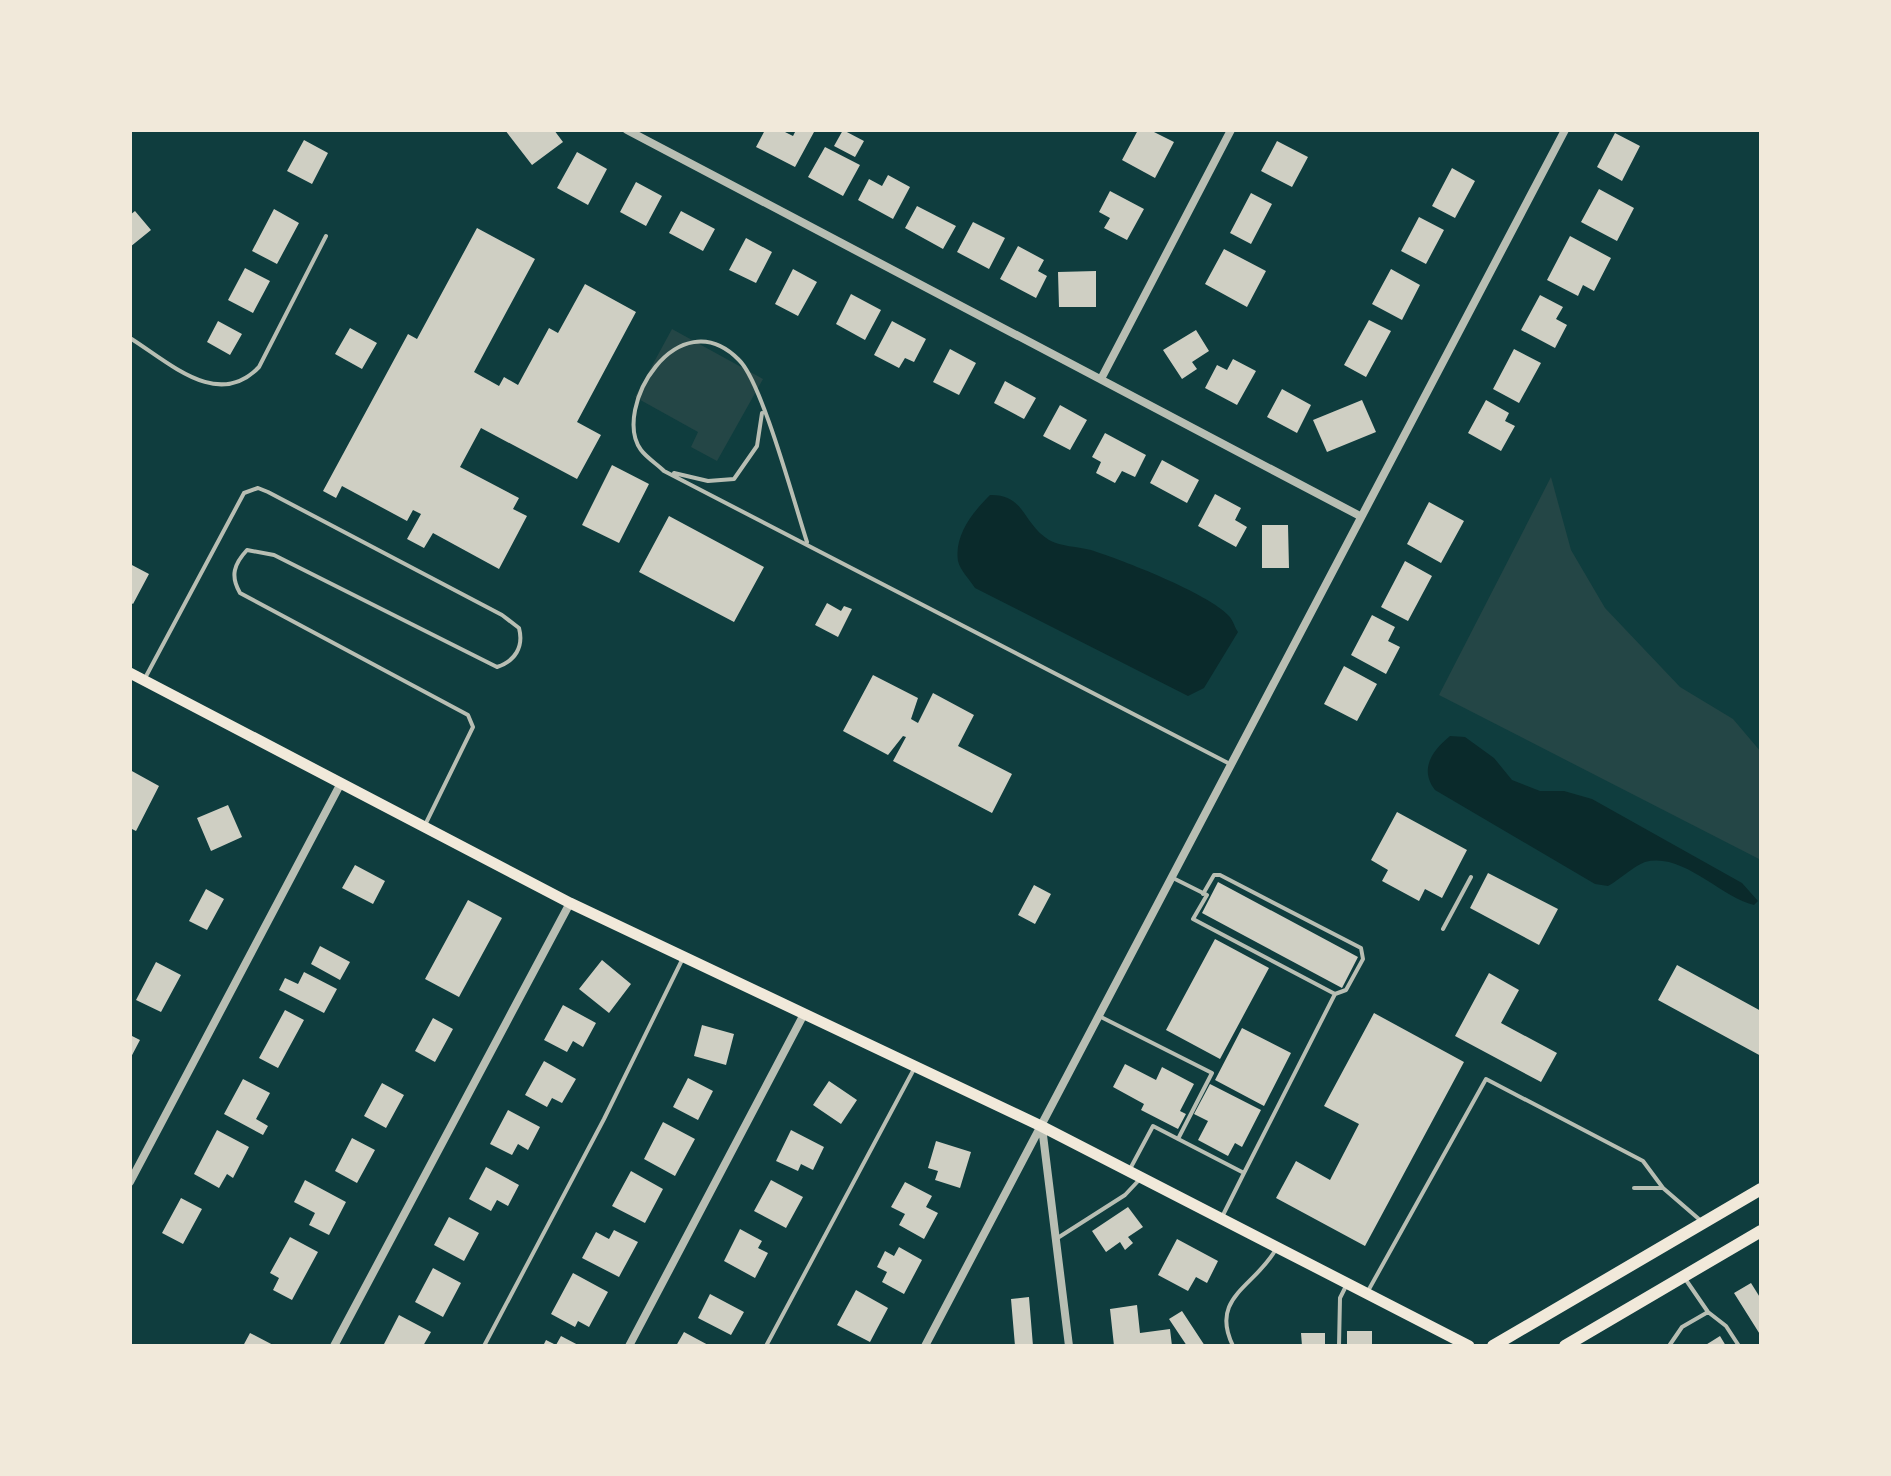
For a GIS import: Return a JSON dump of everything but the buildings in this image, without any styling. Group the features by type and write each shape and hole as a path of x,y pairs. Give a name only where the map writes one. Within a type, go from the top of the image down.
{"main road":[{"path":"130,673 570,903 803,1016 1041,1126 1469,1346"},
{"path":"1493,1346 1761,1189"},
{"path":"1565,1346 1761,1231"}],"street":[{"path":"627,130 1360,516"},
{"path":"1101,379 1231,130"},
{"path":"925,1346 1565,130"},
{"path":"130,1182 341,783"},
{"path":"334,1346 570,903"},
{"path":"629,1346 803,1016"},
{"path":"1041,1126 1069,1346"}],"lane":[{"path":"130,338 191,376 231,387 246,381 259,367 326,236"},
{"path":"807,542 762,408 741,361 723,347 702,339 674,347 646,383 636,407 633,428 640,449 664,471 807,542 1230,764"},
{"path":"664,471 708,481 734,479 757,446 762,408"},
{"path":"144,681 238,503 250,489 268,492 512,621 519,628 521,644 513,659 497,667 259,549 247,550 234,569 234,582 240,593 468,715 473,727 424,827"},
{"path":"1203,894 1214,875 1220,875 1361,948 1363,959 1346,990 1335,994 1221,1219"},
{"path":"1171,877 1207,895 1193,919 1335,994"},
{"path":"1443,929 1471,877"},
{"path":"484,1346 604,1119 683,958"},
{"path":"1099,1016 1212,1073 1178,1139"},
{"path":"766,1346 915,1068"},
{"path":"1367,1293 1486,1079 1643,1161 1663,1188 1703,1223"},
{"path":"1129,1171 1153,1126 1244,1173"},
{"path":"1056,1239 1125,1195 1142,1177"},
{"path":"1634,1188 1663,1188"},
{"path":"1233,1346 1224,1315 1229,1303 1267,1264 1277,1247"},
{"path":"1684,1276 1708,1312 1726,1326 1739,1346"},
{"path":"1339,1346 1340,1298 1347,1283"},
{"path":"1669,1346 1682,1327 1708,1312"}],"shaded area":[{"path":"672,329 763,379 717,461 691,447 698,432 635,397"},
{"path":"1551,477 1571,550 1605,608 1680,687 1733,719 1761,752 1761,860 1439,695"},
{"path":"990,495 1010,499 1017,504 1033,526 1049,540 1091,550 1143,569 1203,597 1229,616 1238,632 1204,688 1188,696 975,588 959,564 959,542 971,516"},
{"path":"1450,736 1465,737 1494,758 1512,780 1540,791 1564,791 1592,799 1742,883 1758,901 1754,905 1741,900 1687,869 1659,861 1645,862 1608,886 1595,884 1435,790 1428,768 1433,754"}]}
